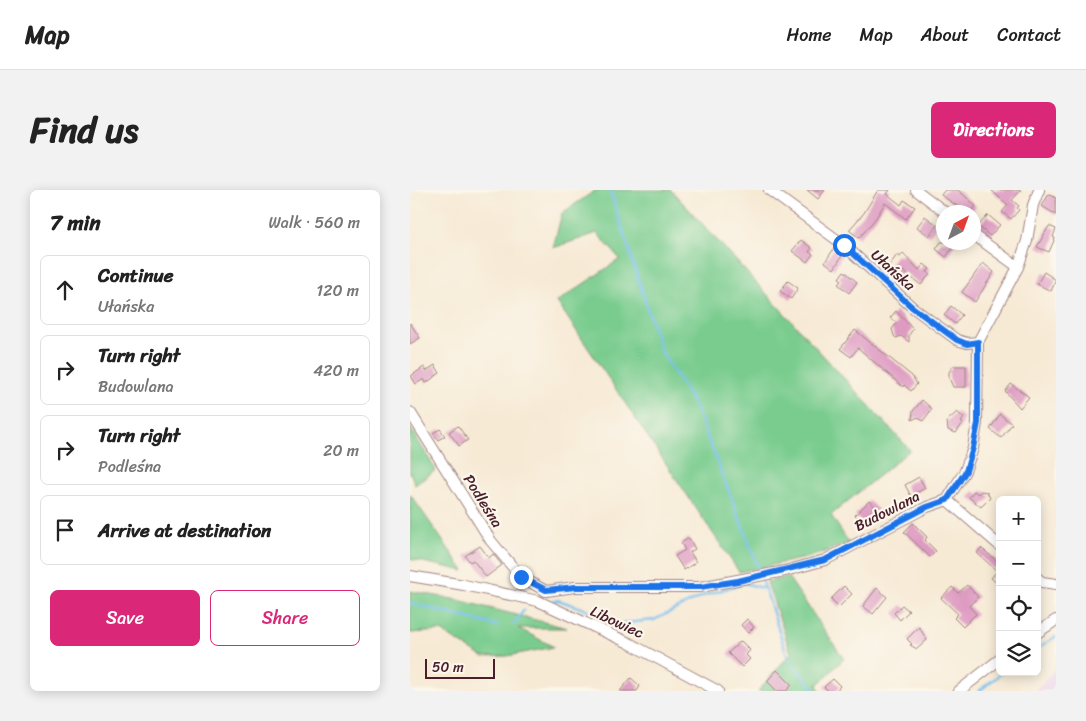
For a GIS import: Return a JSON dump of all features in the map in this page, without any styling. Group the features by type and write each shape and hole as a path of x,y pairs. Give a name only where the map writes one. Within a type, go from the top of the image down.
{"street":[{"name":"Ułańska","path":"769,190 844,245 912,307 957,340 967,344 978,342"},
{"path":"916,190 936,206"},
{"path":"996,543 947,500 966,471 978,423 978,342 1018,267 1027,241 1033,205 1039,190"},
{"path":"981,240 1018,267"},
{"name":"Podleśna","path":"410,412 491,541 521,577 546,590"},
{"name":"Budowlana","path":"546,590 576,587 700,587 785,571 825,560 927,507 947,500"},
{"name":"Libowiec","path":"410,576 464,585 538,602 629,643 718,691"},
{"path":"1041,581 1056,584"},
{"path":"538,602 546,590"},
{"path":"1040,631 1056,620"},
{"path":"959,691 996,662"}],"shaded area":[{"path":"1056,668 1056,691 1035,691"}],"green space":[{"path":"596,190 671,190 910,450 831,515 849,543 810,557 739,572 557,302 620,259 597,233 553,248 562,213"},
{"path":"410,427 436,470 415,485 410,472"},
{"path":"410,494 464,571 410,559"},
{"path":"788,577 844,659 817,685 820,691 758,691 791,653 767,582"},
{"path":"410,591 458,600 567,628 518,628 554,647 507,656 483,657 441,631 410,633"}],"building":[{"path":"807,190 825,190 818,199"},
{"path":"878,190 890,190 887,194 901,205 904,200 915,207 906,219 885,203 876,218 859,238 849,230 864,213"},
{"path":"945,190 958,190 975,205 956,205 941,195"},
{"path":"991,190 1021,190 1012,200 1019,206 1017,208 1019,210 1011,219 1002,212 1008,205"},
{"path":"1049,194 1056,198 1056,215 1042,206"},
{"path":"988,215 1000,225 990,236 981,228 981,223"},
{"path":"925,216 936,224 929,236 917,227"},
{"path":"1049,226 1056,229 1053,237 1055,238 1049,252 1037,247"},
{"path":"801,240 812,248 809,252 813,254 807,262 792,251"},
{"path":"835,247 843,254 834,269 825,262"},
{"path":"937,250 951,250 946,257"},
{"path":"903,253 919,270 924,264 930,269 927,272 930,274 921,285 903,271 899,276 888,267 897,255 900,257"},
{"path":"983,263 994,272 975,302 962,292"},
{"path":"844,271 857,282 849,293 838,284 842,280 839,278"},
{"path":"1044,272 1056,280 1051,291 1037,284"},
{"path":"788,281 798,288 791,299 780,291"},
{"path":"951,306 962,315 955,324 944,315"},
{"path":"896,311 913,329 909,335 909,342 901,336 896,338 894,336 892,329 897,323 890,318"},
{"path":"410,323 420,338 410,344"},
{"path":"855,330 912,376 917,384 911,391 904,385 903,387 858,348 851,357 840,349"},
{"path":"435,365 440,373 426,383 424,379 416,384 411,376 424,367 426,371"},
{"path":"953,366 966,366 966,387 953,387 949,378 949,372"},
{"path":"1011,384 1029,397 1020,408 1005,391"},
{"path":"922,400 932,409 923,421 918,417 912,420 913,411"},
{"path":"957,412 964,418 956,433 948,430 947,421"},
{"path":"1000,414 1012,424 1001,438 990,429"},
{"path":"458,426 468,440 459,446 449,432"},
{"path":"440,429 445,436 438,440 433,433"},
{"path":"919,477 925,488 911,496 905,485"},
{"path":"974,491 978,494 981,491 987,492 990,498 981,507 969,497"},
{"path":"869,501 878,510 865,525 855,515"},
{"path":"913,523 927,537 925,540 936,551 930,557 904,532"},
{"path":"689,538 695,549 690,552 696,562 684,570 675,556 685,550 681,543"},
{"path":"480,546 489,558 493,554 502,565 486,577 473,560 470,562 465,556"},
{"path":"981,548 996,560 996,570 977,553"},
{"path":"996,572 996,582 991,578"},
{"path":"967,585 978,597 969,606 976,614 963,627 954,618 958,614 941,598 952,587 958,593"},
{"path":"844,586 852,594 839,607 831,599"},
{"path":"877,588 887,597 873,614 863,606"},
{"path":"902,605 909,611 900,620 894,613"},
{"path":"747,619 754,627 748,633 741,625"},
{"path":"919,627 927,640 917,649 910,645 912,644 907,639"},
{"path":"741,641 750,650 746,655 750,659 742,667 728,653"},
{"path":"777,670 792,685 786,691 777,691 767,681"},
{"path":"631,678 640,686 637,691 620,691"},
{"path":"833,679 840,686 836,691 829,691 824,687"}],"waterway":[{"path":"610,190 661,351 691,399 702,423 760,571"},
{"path":"763,582 786,652 794,666 816,691"},
{"path":"554,601 558,600 602,615 615,624 654,620 703,596 744,583 766,589"},
{"path":"410,603 498,626"},
{"path":"514,624 524,610"},
{"path":"1041,646 1055,637"},
{"path":"979,691 998,676"}],"route":[{"path":"521,577 546,590 576,587 700,587 738,581 825,560 927,507 947,500 966,471 978,423 978,342 967,344 957,340 912,307 844,245"}]}
